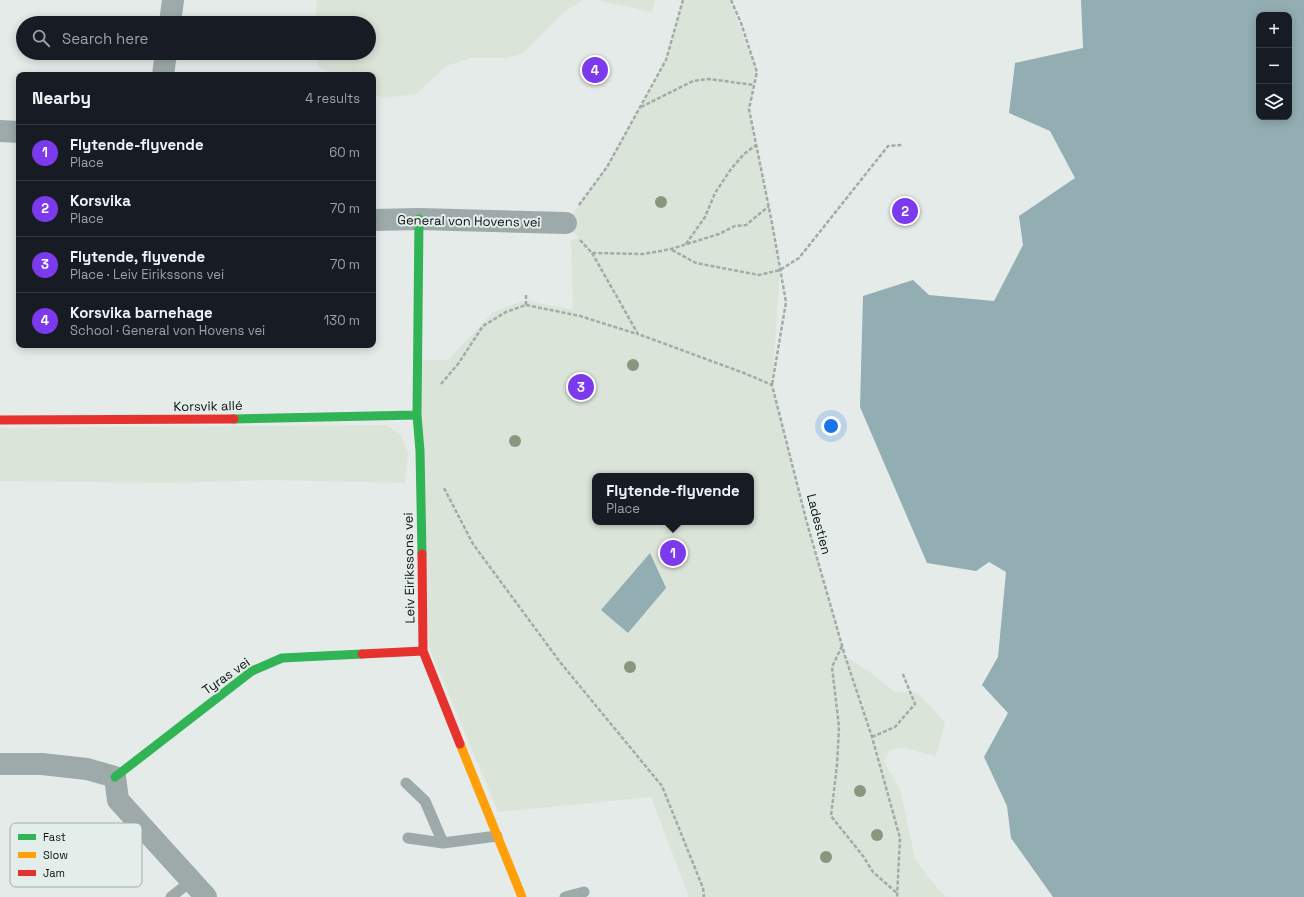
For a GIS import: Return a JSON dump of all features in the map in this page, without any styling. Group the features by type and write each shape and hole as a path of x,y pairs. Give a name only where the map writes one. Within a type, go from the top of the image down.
{"street":[{"path":"171,16 173,0"},
{"path":"163,72 165,60"},
{"path":"0,132 16,132"},
{"name":"General von Hovens vei","path":"376,220 419,219 566,222"},
{"name":"Leiv Eirikssons vei","path":"419,219 417,415 420,451 423,651 522,897"},
{"name":"Korsvik allé","path":"0,420 171,420 417,415"},
{"name":"Tyras vei","path":"115,777 252,671 282,658 423,651"},
{"path":"0,764 50,765 87,769 115,777 118,800 139,823"},
{"path":"142,827 206,897"}],"lane":[{"path":"406,783 425,801 443,843"},
{"path":"408,838 443,843 497,836"},
{"path":"171,897 191,881"},
{"path":"565,897 584,892"}],"path":[{"path":"638,334 592,254 566,222 607,167 666,60 683,0"},
{"path":"417,393 440,386 458,364 483,326 506,312 526,305 580,316 638,334 772,385 786,302 769,206 749,109 757,72 741,23 731,0"},
{"path":"640,107 693,81 709,79 754,85"},
{"path":"686,245 705,217 715,193 731,168 756,144"},
{"path":"671,250 696,263 759,275 780,270 799,258 888,146 903,145"},
{"path":"592,254 644,254 671,250 719,234 735,226 746,225 769,206"},
{"path":"526,295 526,305"},
{"name":"Ladestien","path":"772,385 807,523 842,645 872,737 900,838 898,896"},
{"path":"441,482 473,544 560,662 662,786 703,888 704,897"},
{"path":"842,645 832,666 839,728 837,765 831,816 864,856 873,872 898,896"},
{"path":"872,737 894,727 915,704 902,672"}],"shaded area":[{"path":"317,0 583,0 564,12 523,53 507,58 471,58 446,66 416,94 383,98 376,94 376,72 329,72 319,68 316,60 376,60 376,16 316,16"},
{"path":"596,0 655,0 652,12"},
{"path":"683,0 729,0 757,72 749,109 780,270 772,385 807,523 845,656 871,673 895,692 918,693 945,723 936,756 904,748 890,750 884,762 900,789 915,858 927,876 946,897 689,897 651,797 498,812 429,647 418,360 448,360 493,312 525,300 573,310 571,240 579,238 566,223 607,167 666,60"},
{"path":"387,425 401,435 408,453 405,483 269,480 168,483 0,481 0,428"}],"water":[{"path":"1081,0 1304,0 1304,897 1053,897 1011,838 1007,806 984,757 1008,713 982,685 998,657 1006,572 989,562 976,571 927,563 860,407 863,296 913,280 929,295 994,301 1023,245 1019,216 1075,178 1050,131 1009,113 1015,63 1083,48"},
{"path":"650,553 666,588 628,633 601,610"}],"traffic: fast":[{"path":"419,219 417,415 420,451 422,554"},
{"path":"234,419 417,415"},
{"path":"115,777 252,671 282,658 362,654"}],"traffic: slow":[{"path":"460,744 522,897"}],"traffic: jam":[{"path":"0,420 234,419"},
{"path":"422,554 423,651 460,744"},
{"path":"362,654 423,651"}],"place":[{"name":"Korsvika barnehage","path":"595,70"},
{"name":"Korsvika","path":"905,211"},
{"name":"Flytende, flyvende","path":"581,387"},
{"name":"Flytende-flyvende","path":"673,553"}]}
